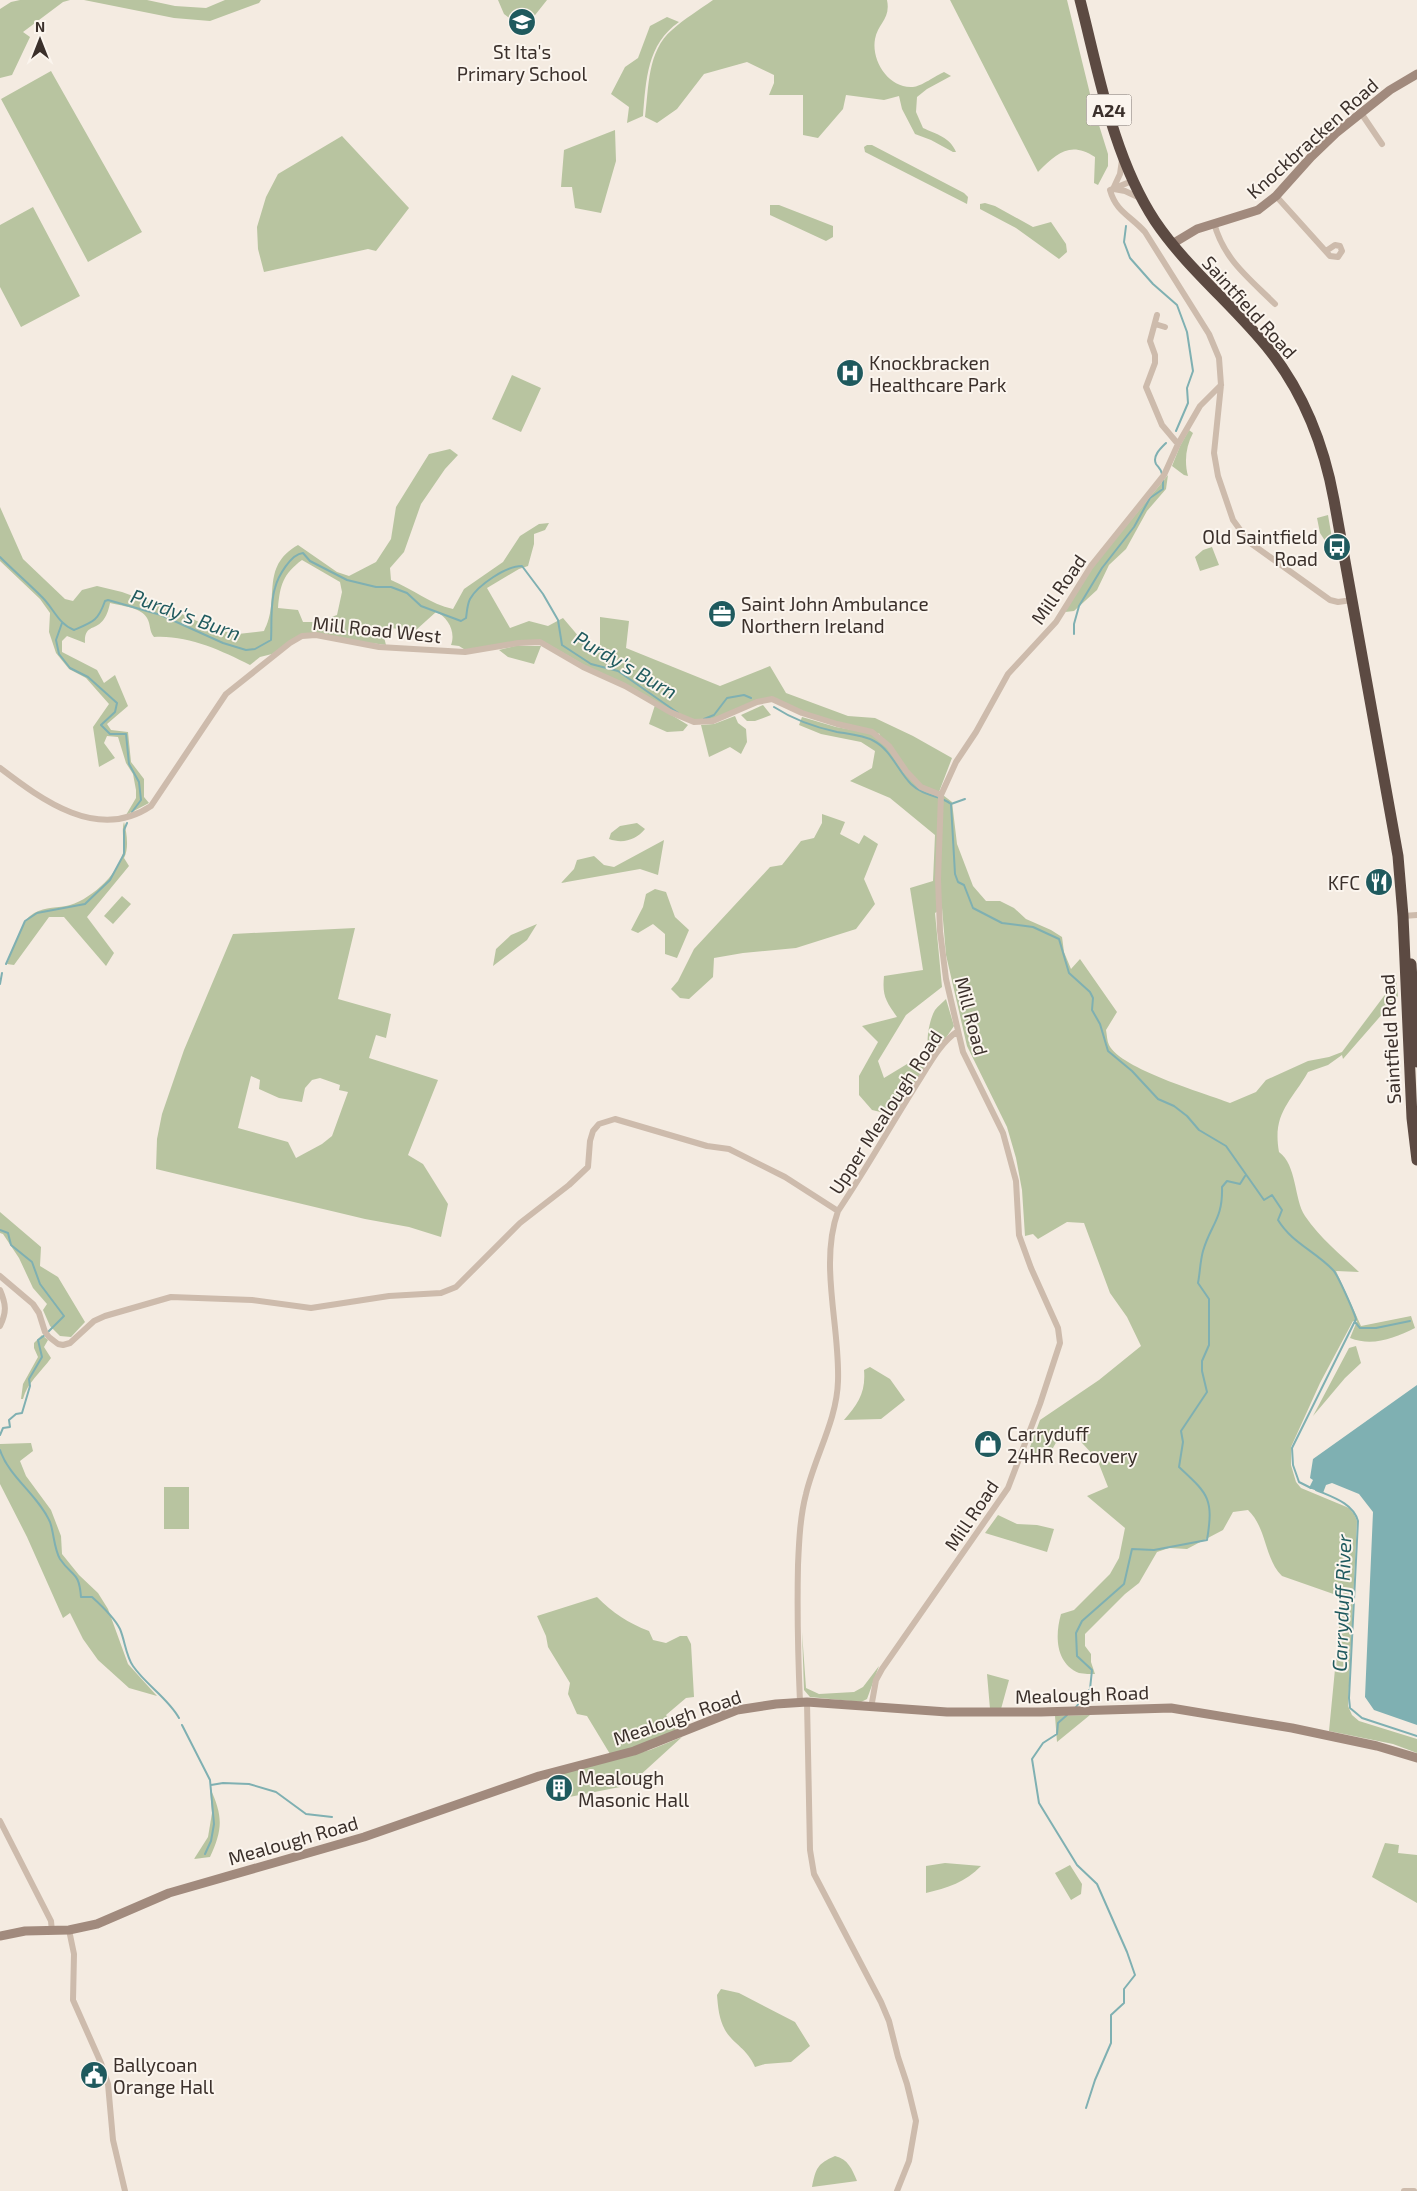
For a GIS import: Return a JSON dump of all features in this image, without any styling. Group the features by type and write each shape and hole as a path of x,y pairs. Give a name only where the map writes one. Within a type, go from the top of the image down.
{"highway":[{"name":"Saintfield Road","path":"1080,0 1121,152 1141,198 1172,244 1270,350 1302,400 1317,432 1327,465 1398,856 1413,1060 1417,1160"},
{"name":"Saintfield Road","path":"1403,916 1408,925 1413,986 1409,990 1413,1060"}],"street":[{"name":"Knockbracken Road","path":"1172,244 1191,232 1214,223 1249,214 1276,196 1311,156 1360,113 1390,90 1417,74"},
{"path":"1360,113 1382,144"},
{"path":"1121,152 1120,174 1111,190 1116,206 1137,222 1145,232 1209,334 1219,358 1221,385 1214,444 1216,464 1229,510 1238,528 1249,542 1330,600 1338,602 1352,600"},
{"path":"1111,190 1132,181"},
{"path":"1111,190 1125,191 1141,198"},
{"path":"1276,196 1326,251"},
{"path":"1214,223 1220,242 1229,257 1275,304"},
{"path":"1157,314 1150,341 1155,355 1155,363 1146,384 1146,390 1162,425 1178,444"},
{"path":"1155,324 1165,327"},
{"name":"Mill Road","path":"871,1708 873,1694 882,1669 1008,1488 1040,1404 1060,1343 1058,1328 1031,1268 1019,1235 1016,1181 1003,1133 986,1094 969,1066 958,1031 946,979 940,940 938,879 939,807 941,795 956,762 976,732 1008,674 1056,622 1091,566 1168,468 1178,444 1200,406 1221,385"},
{"name":"Mill Road West","path":"0,768 39,797 94,820 105,822 137,816 150,806 226,694 290,643 302,636 316,635 379,647 456,652 478,651 518,643 540,642 583,667 625,686 694,722 713,721 757,702 777,700 811,716 872,732 889,746 906,771 921,787 941,795"},
{"path":"1403,916 1417,915"},
{"name":"Upper Mealough Road","path":"897,2191 909,2161 916,2121 889,2020 814,1874 810,1850 798,1585 801,1526 806,1494 829,1426 838,1381 830,1249 833,1225 838,1211 930,1064 948,1039 958,1031"},
{"name":"Upper Mealough Road","path":"0,1276 33,1304 39,1313 47,1334 58,1344 63,1345 70,1343 94,1321 171,1297 252,1300 311,1308 366,1299 449,1291 456,1287 520,1223 569,1185 588,1167 592,1131 599,1124 609,1120 621,1120 707,1146 729,1149 785,1177 838,1211"},
{"path":"0,1290 6,1310 0,1326"},
{"name":"Mealough Road","path":"0,1936 25,1931 69,1930 103,1922 150,1900 197,1884 364,1837 538,1776 634,1751 737,1710 804,1702 947,1712 1151,1708 1189,1710 1292,1728 1377,1746 1417,1758"},
{"path":"0,1821 51,1921 52,1931"},
{"path":"69,1930 74,1954 73,2000 101,2063 108,2084 113,2140 125,2191"},
{"path":"1404,2191 1414,2191"}],"green space":[{"path":"20,0 70,0 63,2 23,32 30,37 12,75 0,78 0,9 11,2"},
{"path":"84,0 147,0 175,6 206,8 225,0 261,0 259,3 210,21 174,18"},
{"name":"St Ita's Primary School","path":"498,0 547,0 524,29 504,14"},
{"path":"713,0 887,0 886,16 875,39 874,47 879,64 889,78 904,86 916,86 944,72 951,76 927,89 917,97 916,112 923,128 946,139 956,152 915,134 902,109 899,96 884,100 846,95 843,109 818,138 803,135 803,95 769,95 774,83 774,75 747,62 704,74 677,109 657,123 645,117 651,70 658,48 672,30"},
{"path":"950,0 1067,0 1093,106 1108,154 1108,166 1098,185 1094,183 1095,157 1078,150 1064,151 1051,159 1038,172"},
{"path":"667,17 679,22 668,31 654,52 647,76 643,116 627,123 629,107 611,94 625,67 638,58 650,26"},
{"path":"51,71 142,232 88,262 1,99"},
{"path":"615,130 616,161 601,213 575,208 572,187 561,187 564,150"},
{"path":"342,136 409,208 376,251 368,249 264,272 258,249 257,227 266,197 278,174"},
{"path":"872,145 964,193 968,197 967,204 865,152 864,147"},
{"path":"985,203 995,206 1033,227 1051,222 1066,244 1067,252 1059,259 1016,228 980,209 980,204"},
{"path":"770,205 779,205 833,226 833,237 826,241 770,215"},
{"path":"33,207 80,296 21,327 0,287 0,225"},
{"path":"512,375 541,388 521,432 492,419"},
{"path":"1189,430 1193,433 1186,454 1188,476 1172,466"},
{"path":"450,449 458,455 445,469 421,504 404,552 390,568 391,580 437,604 453,609 464,589 503,562 520,536 539,524 549,523 545,530 534,534 534,544 528,566 519,569 487,588 510,628 529,621 548,626 563,618 580,638 600,653 600,617 629,621 626,648 720,686 770,666 786,693 848,716 875,718 913,736 952,758 939,792 952,802 957,844 973,886 986,901 1000,901 1014,908 1026,919 1062,937 1064,952 1071,969 1080,959 1117,1012 1106,1030 1108,1042 1117,1054 1129,1063 1164,1079 1230,1103 1256,1092 1266,1080 1308,1061 1329,1057 1342,1052 1396,980 1398,996 1343,1059 1342,1055 1328,1065 1308,1072 1284,1109 1278,1127 1278,1139 1279,1152 1289,1165 1301,1209 1305,1216 1324,1239 1359,1272 1336,1271 1361,1326 1411,1316 1415,1328 1391,1338 1367,1342 1350,1338 1357,1321 1353,1321 1320,1383 1291,1447 1291,1465 1296,1482 1301,1488 1349,1508 1357,1521 1348,1706 1352,1715 1359,1721 1417,1739 1417,1753 1393,1744 1329,1731 1342,1597 1282,1576 1272,1561 1259,1525 1248,1510 1233,1512 1223,1530 1187,1549 1169,1548 1157,1552 1139,1583 1125,1594 1085,1634 1085,1646 1091,1654 1091,1662 1095,1674 1079,1673 1065,1663 1061,1655 1058,1639 1061,1614 1074,1610 1110,1574 1119,1558 1125,1528 1087,1496 1108,1487 1097,1459 1082,1443 1079,1433 1068,1433 1059,1438 1048,1459 1026,1458 1040,1420 1099,1380 1141,1346 1127,1317 1110,1293 1084,1223 1067,1222 1038,1239 1033,1234 1025,1236 1022,1190 1016,1158 1007,1127 967,1046 946,955 942,908 935,913 942,987 906,1015 878,1061 884,1078 917,1058 926,1063 931,1056 928,1046 928,1033 931,1020 935,1010 946,999 954,1026 893,1115 872,1110 859,1095 859,1076 878,1042 862,1026 897,1017 886,998 884,976 923,970 910,888 933,881 935,835 890,798 850,781 872,768 875,751 861,742 821,734 799,725 802,717 836,727 870,733 878,739 880,734 811,716 767,698 722,717 693,722 586,666 541,640 467,651 459,646 451,645 452,630 444,617 436,612 416,630 388,628 383,633 386,645 302,634 272,654 260,657 250,665 215,649 191,641 179,638 154,637 144,614 136,609 110,603 101,623 86,633 85,643 67,636 62,641 62,652 97,670 104,683 115,675 128,706 107,724 111,730 128,732 131,762 144,779 144,797 149,803 126,815 136,798 136,790 133,774 126,763 118,737 107,736 104,743 115,758 99,767 93,727 109,704 86,678 69,669 56,653 49,632 50,613 40,599 0,561 0,507 23,559 65,599 73,601 82,590 97,586 122,592 182,614 216,630 238,634 264,631 269,619 275,574 279,563 286,554 298,545 337,572 349,576 376,562 391,539 396,507 429,454","holes":["302,560 340,582 342,592 337,615 317,622 303,622 298,610 278,608 281,586 291,570"]},
{"path":"1168,475 1166,489 1147,511 1126,549 1109,565 1097,590 1074,611 1065,612 1094,565"},
{"path":"1328,515 1335,556 1320,533 1317,518"},
{"path":"1212,547 1219,565 1200,571 1195,557 1203,550"},
{"path":"515,646 541,646 534,664 508,657 499,650"},
{"path":"655,705 688,725 683,731 667,732 649,724"},
{"path":"763,705 771,715 755,721 747,721 741,715"},
{"path":"735,716 738,723 746,729 747,742 741,754 730,747 709,757 701,725 714,724"},
{"path":"822,814 845,822 840,834 859,844 864,835 878,844 864,879 875,904 856,929 796,948 714,958 713,977 689,999 680,998 671,989 678,981 694,949 770,867 782,865 801,841 814,838 822,823"},
{"path":"124,822 127,850 124,858 129,866 87,917 114,953 106,966 64,917 49,917 14,965 7,964 20,931 30,916 43,909 75,903 92,893 109,878 123,853"},
{"path":"637,823 645,829 638,836 624,841 609,839 611,833 620,826"},
{"path":"664,840 658,875 640,869 561,883 574,869 577,860 594,856 604,865 614,867"},
{"path":"655,889 666,892 675,917 689,930 677,958 665,954 665,934 653,924 638,933 631,930 643,907 646,894"},
{"path":"122,896 131,904 113,924 104,916"},
{"path":"537,924 527,940 493,966 496,949 511,935"},
{"path":"355,928 338,999 391,1014 386,1038 376,1035 369,1058 438,1080 408,1155 423,1164 448,1204 441,1237 409,1227 365,1219 156,1169 157,1139 162,1114 184,1050 233,934","holes":["251,1076 260,1080 259,1089 279,1098 302,1102 305,1088 312,1080 320,1078 340,1085 339,1090 348,1092 332,1136 322,1144 296,1158 288,1142 238,1128"]},
{"path":"0,1212 41,1247 40,1266 58,1277 85,1322 71,1337 60,1336 50,1326 43,1310 47,1304 33,1288 19,1258 3,1234 0,1233"},
{"path":"42,1335 48,1340 44,1347 51,1358 31,1383 23,1399 21,1399 23,1384 38,1357 34,1343"},
{"path":"1356,1346 1361,1363 1345,1378 1313,1416 1349,1348"},
{"path":"870,1367 890,1379 905,1400 881,1419 844,1420 860,1397 864,1385 864,1370"},
{"path":"31,1443 33,1451 20,1461 26,1476 51,1510 61,1536 62,1554 79,1575 98,1593 108,1609 128,1664 157,1696 129,1688 98,1660 83,1639 70,1613 63,1618 27,1537 0,1484 0,1444"},
{"path":"164,1487 189,1487 189,1529 164,1529"},
{"path":"998,1515 1017,1524 1037,1525 1054,1529 1047,1552 985,1533"},
{"path":"597,1597 621,1617 649,1631 653,1640 666,1643 680,1636 687,1636 691,1644 694,1697 686,1698 666,1715 676,1730 653,1742 610,1754 587,1716 577,1714 568,1694 570,1683 548,1647 546,1636 537,1616"},
{"path":"802,1632 806,1688 819,1694 854,1692 863,1687 879,1666 867,1699 861,1702 810,1697 804,1690"},
{"path":"987,1674 1009,1680 1001,1709 990,1709"},
{"path":"1090,1715 1057,1742 1055,1716"},
{"path":"682,1737 637,1778 620,1787 554,1800 550,1776 650,1750"},
{"path":"210,1788 219,1815 219,1830 210,1857 194,1859 208,1837 212,1813"},
{"path":"1385,1843 1399,1845 1398,1853 1417,1855 1417,1903 1372,1877"},
{"path":"945,1863 981,1866 956,1884 926,1893 926,1866"},
{"path":"1070,1865 1082,1884 1081,1894 1071,1900 1055,1873"},
{"path":"721,1989 739,1993 795,2022 810,2046 791,2062 765,2064 755,2067 748,2055 728,2035 723,2026 717,1995"},
{"path":"835,2156 846,2162 857,2181 812,2187 818,2167"}],"water":[{"path":"1417,1385 1417,1725 1374,1710 1365,1697 1373,1512 1359,1494 1332,1483 1326,1485 1323,1493 1309,1488 1313,1480 1310,1478 1313,1459"}],"waterway":[{"path":"1126,226 1124,242 1130,258 1153,284 1177,305 1187,332 1193,371 1187,388 1188,403 1176,431"},
{"path":"1162,474 1155,458 1166,443"},
{"path":"1074,634 1074,624 1079,606 1102,568 1134,527 1150,498 1163,489 1163,479"},
{"name":"Purdy's Burn","path":"0,557 45,600 64,624 74,630 94,620 100,613 105,601 108,600 161,615 223,643 246,650 255,649 271,640 273,594 282,572 298,554 303,553 310,561 347,580 376,587 391,587 407,593 421,606 461,621 466,618 470,599 479,588 493,577 508,569 522,566 543,594 558,620 562,645 591,664 618,671 678,713"},
{"path":"62,623 56,640 59,654 70,668 88,677 117,703 115,712 101,725 110,734 126,734 129,764 139,782 141,800 132,812"},
{"name":"Purdy's Burn","path":"704,719 714,715 727,698 744,695 751,698"},
{"name":"Purdy's Burn","path":"774,707 789,716 812,725 861,736 874,741 890,755 911,784 926,794 951,804 955,874 958,882 964,885 973,908 1002,923 1033,927 1059,939 1069,973 1090,992 1093,998 1092,1010 1100,1024 1108,1051 1132,1071 1158,1099 1174,1106 1187,1116 1199,1130 1226,1146 1264,1200 1272,1195 1282,1210 1278,1220 1290,1235 1333,1270 1346,1294 1356,1319 1292,1448 1293,1465 1299,1482 1311,1488"},
{"path":"951,804 965,799"},
{"path":"6,964 25,921 37,913 85,904 110,880 124,854 124,830 127,823"},
{"path":"0,984 2,973"},
{"path":"1076,1707 1090,1689 1092,1670 1077,1656 1076,1633 1082,1621 1124,1584 1132,1549 1154,1550 1207,1540 1210,1515 1206,1498 1197,1484 1179,1467 1183,1442 1181,1431 1207,1392 1202,1371 1202,1361 1209,1345 1209,1299 1198,1283 1203,1251 1219,1214 1222,1187 1227,1181 1240,1184 1245,1176"},
{"path":"0,1230 8,1233 11,1245 32,1262 40,1284 64,1316 48,1332"},
{"path":"1355,1322 1360,1328 1376,1328 1410,1321"},
{"path":"0,1435 3,1428 10,1427 9,1420 16,1414 22,1413 30,1386 29,1379 42,1357 38,1340 45,1335"},
{"path":"0,1450 10,1469 45,1512 50,1522 58,1555 75,1575 79,1583 81,1597 92,1597 111,1616 120,1629 133,1666 169,1704 179,1718"},
{"name":"Carryduff River","path":"1316,1490 1347,1505 1358,1521 1350,1708 1362,1718 1417,1736"},
{"path":"1067,1715 1058,1723 1057,1734 1043,1743 1032,1759 1039,1803 1077,1865 1097,1884 1135,1975 1124,1989 1124,2003 1111,2015 1111,2043 1095,2080 1086,2108"},
{"path":"182,1725 210,1780 214,1824 211,1841 205,1854"},
{"path":"211,1785 223,1783 249,1784 276,1792 306,1814 332,1817"}],"place":[{"name":"St Ita's Primary School","path":"522,22"},
{"name":"Knockbracken Healthcare Park","path":"850,373"},
{"name":"Old Saintfield Road","path":"1337,547"},
{"name":"Saint John Ambulance Northern Ireland","path":"722,614"},
{"name":"KFC","path":"1379,882"},
{"name":"Carryduff 24HR Recovery","path":"988,1444"},
{"name":"Mealough Masonic Hall","path":"559,1788"},
{"name":"Ballycoan Orange Hall","path":"94,2075"}]}
